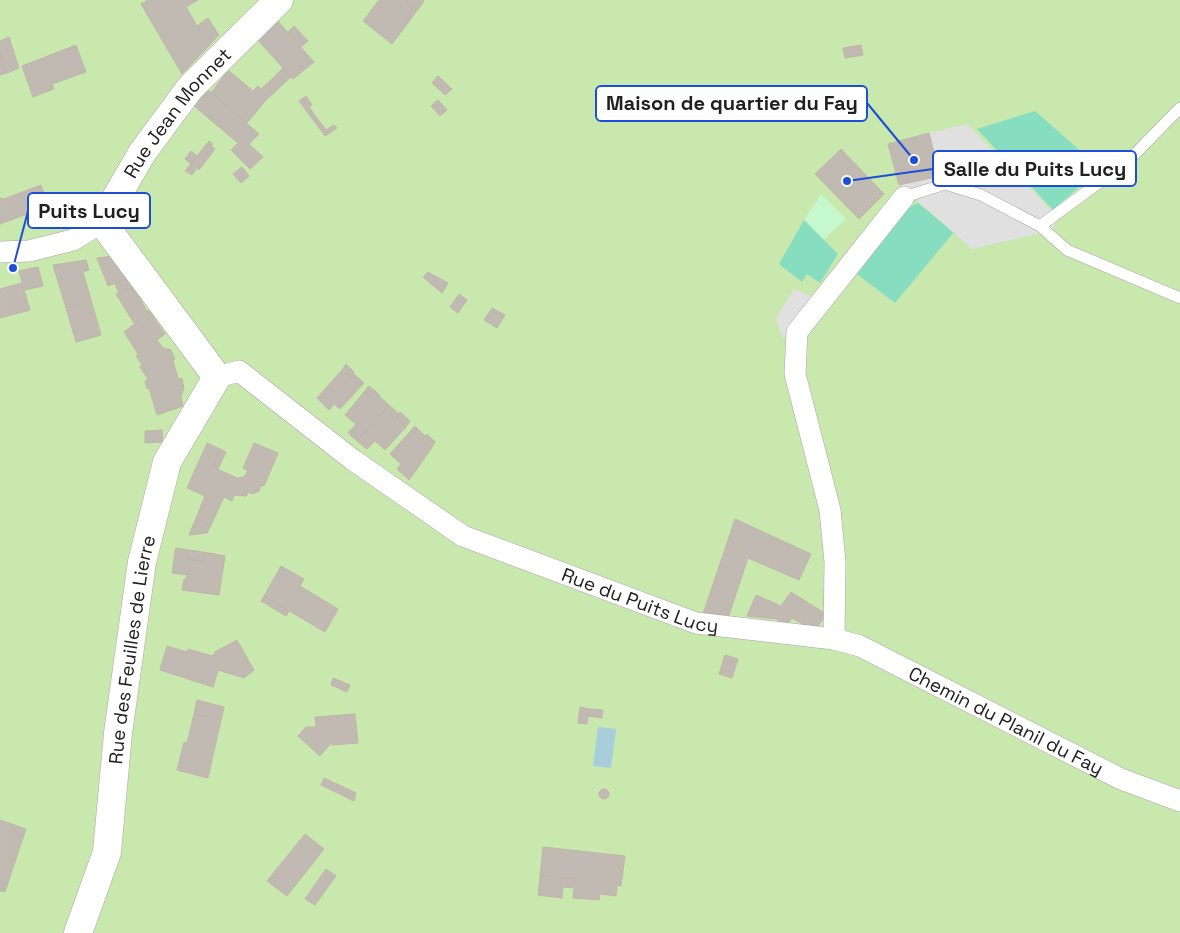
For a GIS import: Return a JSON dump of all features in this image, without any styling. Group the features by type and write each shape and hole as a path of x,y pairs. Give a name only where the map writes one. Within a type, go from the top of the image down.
{"street":[{"name":"Rue Jean Monnet","path":"0,252 29,251 73,240 102,222 142,153 190,88 279,0"},
{"path":"834,639 835,562 830,510 795,374 796,332 904,196"},
{"path":"102,222 217,377"},
{"name":"Rue du Puits Lucy","path":"217,377 239,371 353,460 463,536 696,623 834,639"},
{"name":"Rue des Feuilles de Lierre","path":"78,933 107,852 118,733 142,562 167,462 217,377"},
{"name":"Chemin du Planil du Fay","path":"834,639 860,646 1121,779 1180,801"}],"lane":[{"path":"1040,226 1127,162 1180,108"},
{"path":"904,196 946,184 981,194 1040,226 1067,250 1180,298"}],"green space":[{"path":"0,0 1180,0 1180,933 0,933"},
{"path":"1035,111 1100,168 1053,210 977,129"},
{"path":"821,194 846,219 823,240 804,220"},
{"path":"918,203 954,232 895,303 857,274 910,207"},
{"path":"804,220 838,254 820,283 807,274 802,282 779,264"}],"shaded area":[{"path":"967,124 1057,216 1053,230 972,249 899,185 940,176 929,133"},
{"path":"794,289 811,296 783,339 776,318"}],"water":[{"path":"598,727 616,729 611,768 593,766"}],"building":[{"path":"148,0 198,0 186,7 197,26 208,18 219,35 182,74 141,4"},
{"path":"379,0 408,0 406,3 413,8 404,20 408,23 392,44 363,21"},
{"path":"408,0 424,1 408,23 404,20 413,8 406,3"},
{"path":"275,18 314,62 293,79 255,37"},
{"path":"294,26 308,41 301,47 288,32"},
{"path":"9,37 19,68 7,73 0,54 0,41"},
{"path":"76,45 86,72 52,84 54,89 33,97 22,66"},
{"path":"861,45 863,55 845,58 843,48"},
{"path":"0,54 7,73 0,75"},
{"path":"283,68 291,77 277,90 269,82"},
{"path":"228,70 253,91 258,86 261,89 269,82 277,90 247,123 211,93"},
{"path":"438,76 452,89 445,95 432,83"},
{"path":"208,90 259,134 249,144 263,157 250,169 231,150 238,143 194,106"},
{"path":"306,96 312,105 309,107 326,130 334,125 337,128 325,136 299,101"},
{"path":"438,100 447,110 440,116 431,106"},
{"path":"929,133 940,176 899,185 888,144"},
{"path":"209,141 215,149 199,170 197,168 192,175 185,171"},
{"path":"841,149 884,194 859,219 815,174"},
{"path":"191,151 197,156 191,164 185,159"},
{"path":"242,167 249,176 241,183 233,174"},
{"path":"41,185 49,206 0,224 0,198 4,199"},
{"path":"115,256 128,278 108,286 97,258"},
{"path":"86,260 89,270 83,272 91,300 66,308 53,265"},
{"path":"38,267 43,286 24,290 19,271"},
{"path":"428,272 448,283 442,293 423,277"},
{"path":"128,278 134,287 119,293 115,284"},
{"path":"22,283 30,310 0,318 0,289"},
{"path":"134,287 146,310 150,312 134,323 116,294"},
{"path":"459,294 467,300 458,313 450,307"},
{"path":"91,300 101,335 76,342 66,308"},
{"path":"492,308 505,315 497,328 484,320"},
{"path":"150,312 165,334 157,340 163,348 171,350 175,359 173,360 178,379 182,378 184,389 181,396 183,406 157,415 145,381 148,379 140,367 142,365 136,356 138,354 124,332"},
{"path":"346,364 354,372 350,377 342,370"},
{"path":"342,370 350,377 353,373 364,383 340,409 334,404 329,410 317,398"},
{"path":"369,386 380,395 375,401 365,391"},
{"path":"365,391 375,401 379,396 389,405 357,441 348,433 356,424 345,415"},
{"path":"389,405 399,414 396,418 406,427 385,450 375,441 367,449 357,441"},
{"path":"400,412 410,421 406,427 396,418"},
{"path":"415,426 425,436 422,440 431,449 409,480 397,469 401,464 390,454"},
{"path":"162,430 163,442 145,443 145,431"},
{"path":"427,434 435,442 431,449 422,440"},
{"path":"207,443 220,449 213,467 237,478 244,477 248,471 243,468 254,443 278,453 264,486 261,485 259,491 253,494 249,492 246,496 234,495 232,501 224,497 211,525 196,518 205,496 187,488"},
{"path":"220,449 226,452 218,469 213,467"},
{"path":"196,518 211,525 207,533 189,535"},
{"path":"735,519 811,554 799,580 748,558 729,615 703,614"},
{"path":"176,548 209,553 201,561 187,559 188,554 175,552"},
{"path":"175,552 188,554 187,559 201,561 209,553 225,556 219,595 182,590 184,579 186,579 187,575 172,573"},
{"path":"281,566 304,579 300,586 338,609 325,632 264,596"},
{"path":"791,592 826,614 815,631 792,618 787,625 776,619 747,616 756,595 781,606"},
{"path":"264,596 289,611 286,616 261,601"},
{"path":"237,640 254,670 244,678 218,670 213,687 160,670 167,646 187,652 188,649 212,656 215,652"},
{"path":"725,655 738,659 732,678 719,674"},
{"path":"333,678 350,685 347,692 331,685"},
{"path":"197,700 224,707 221,720 194,714"},
{"path":"580,707 589,709 587,724 578,723"},
{"path":"589,709 603,710 602,718 588,716"},
{"path":"194,714 221,720 208,778 177,770 184,742 187,743"},
{"path":"355,714 358,743 332,745 332,742 320,756 298,736 306,727 316,727 315,717"},
{"path":"324,778 356,793 354,801 321,785"},
{"path":"602,789 606,789 609,794 608,798 602,799 599,796 599,792"},
{"path":"0,820 26,829 5,892 0,891"},
{"path":"305,834 324,849 287,896 267,881"},
{"path":"543,847 625,856 621,886 617,885 616,896 600,894 599,900 573,898 575,879 540,875"},
{"path":"326,869 336,876 315,905 305,899"},
{"path":"540,875 575,879 574,888 563,887 562,898 538,895"}],"place":[{"name":"Maison de quartier du Fay","path":"914,160"},
{"name":"Salle du Puits Lucy","path":"847,181"},
{"name":"Puits Lucy","path":"13,268"}]}
